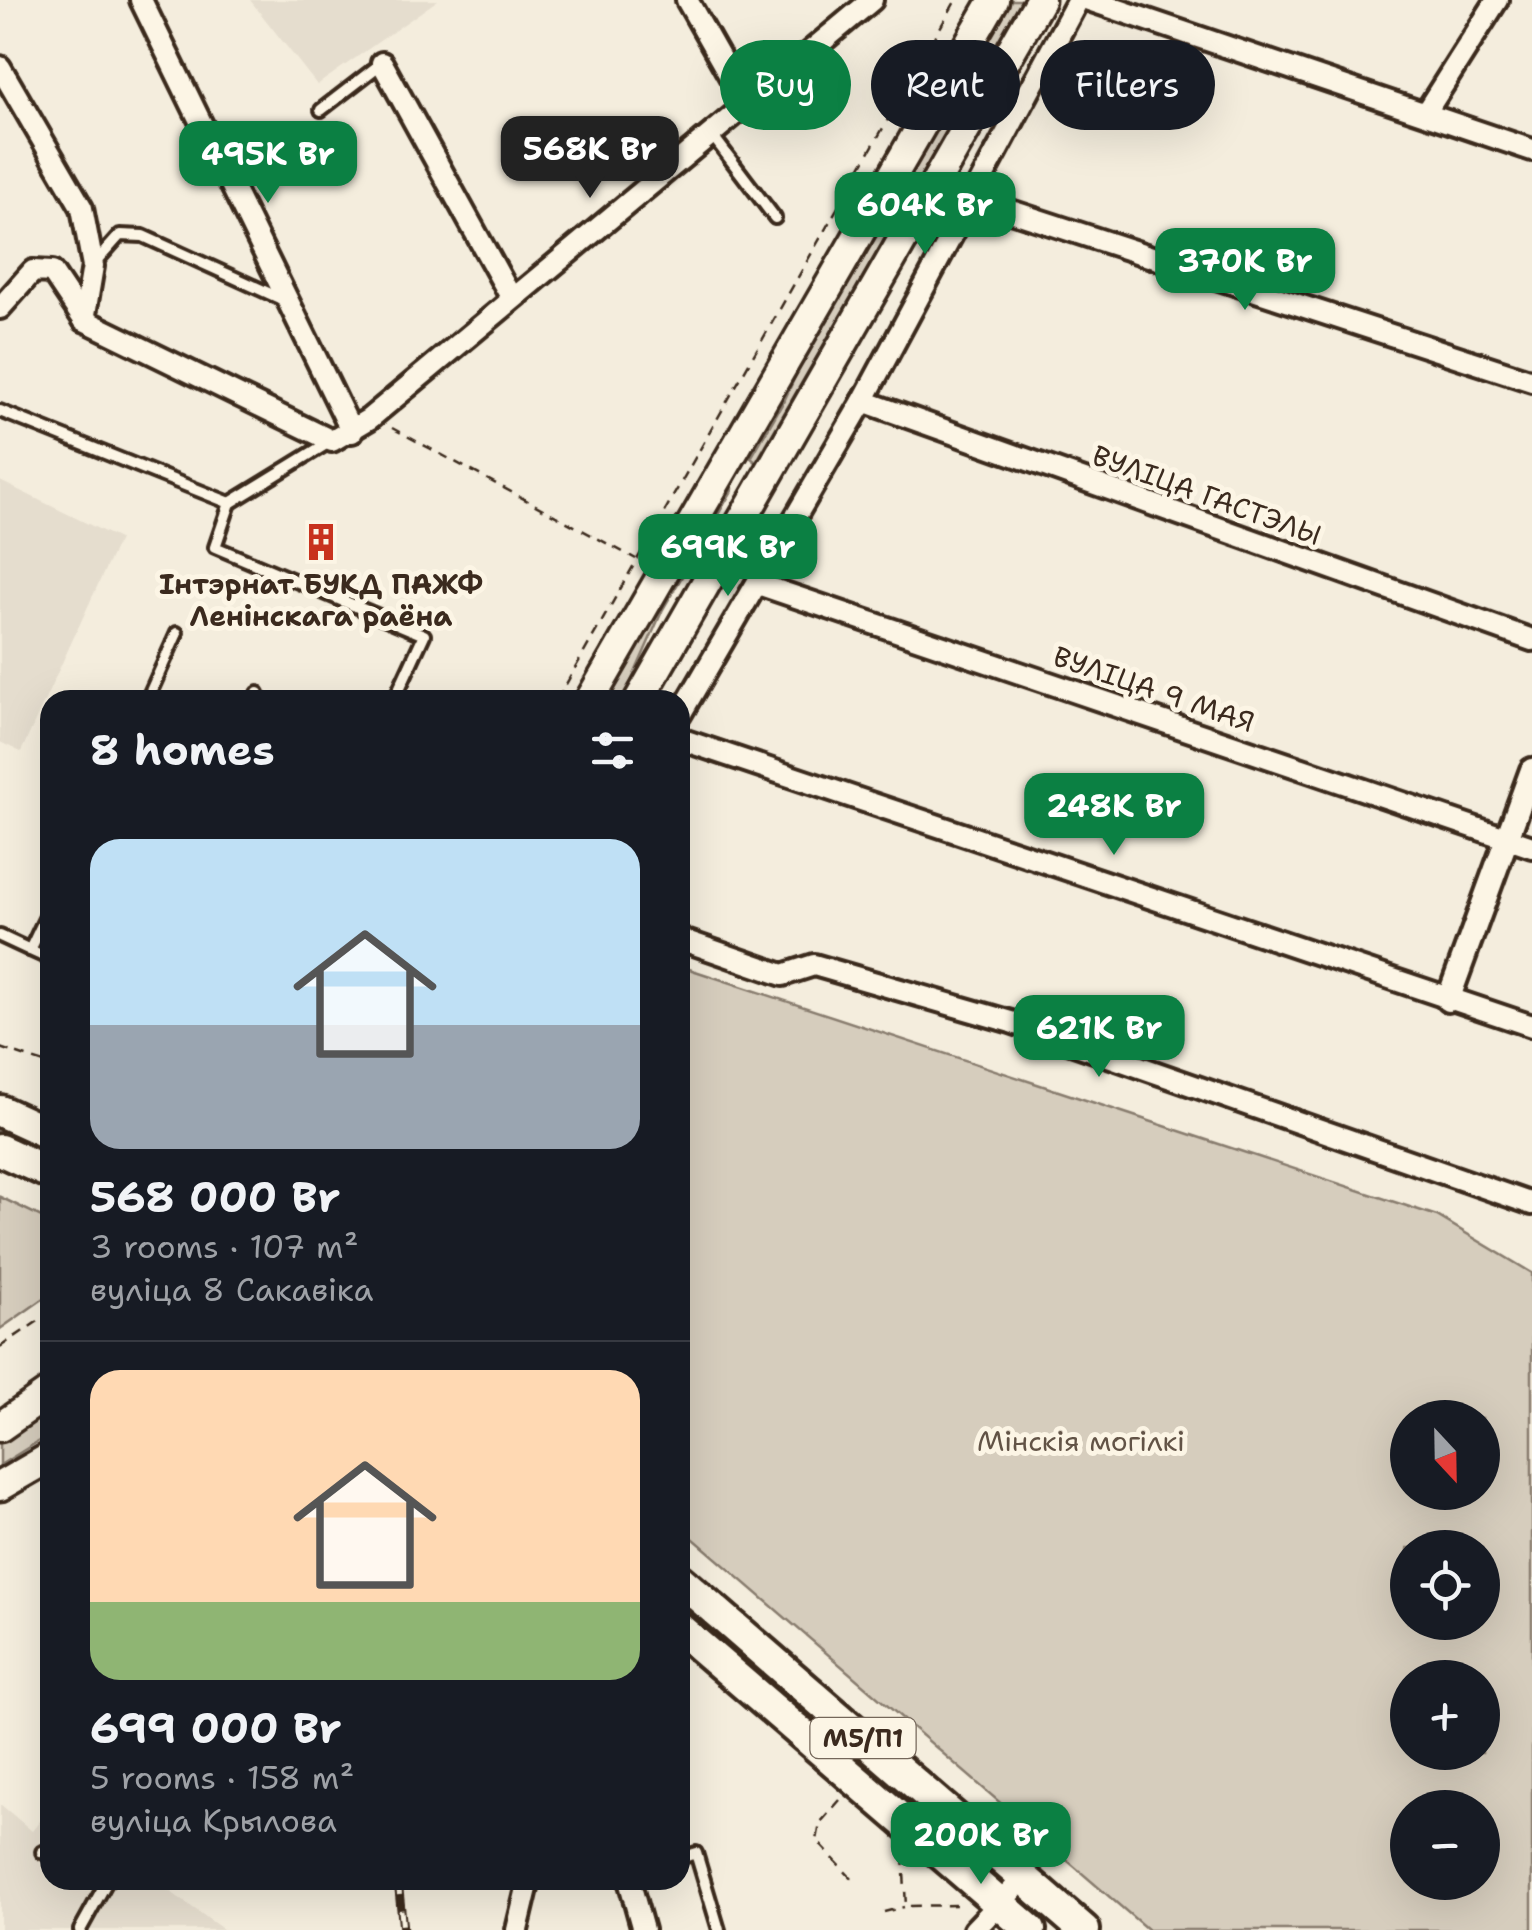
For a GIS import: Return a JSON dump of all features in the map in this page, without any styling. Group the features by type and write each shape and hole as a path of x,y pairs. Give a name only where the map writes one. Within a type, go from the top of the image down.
{"main road":[{"path":"596,690 994,0"},
{"path":"645,690 1040,0"},
{"path":"725,465 760,484"},
{"path":"0,1111 40,1129"},
{"path":"0,1150 40,1168"},
{"path":"0,1426 40,1399"},
{"path":"0,1486 40,1463"},
{"name":"М5/П1","path":"690,1589 1084,1930"},
{"name":"М5/П1","path":"690,1637 1030,1930"}],"street":[{"path":"141,0 352,432"},
{"path":"687,0 720,58"},
{"path":"825,40 872,0"},
{"path":"690,698 863,401 1078,0"},
{"path":"1089,0 1532,150"},
{"path":"1426,112 1497,0"},
{"path":"382,63 511,298"},
{"path":"0,67 82,208 93,266 84,320"},
{"path":"0,308 33,271 52,272 84,320 332,441 352,432 377,412 720,128"},
{"path":"974,199 1532,381"},
{"name":"ВУЛІЦА ГАСТЭЛЫ","path":"863,401 1532,640"},
{"name":"ВУЛІЦА 9 МАЯ","path":"758,584 1532,848"},
{"path":"690,742 1532,1026"},
{"path":"1448,1000 1532,770"},
{"path":"690,942 782,975 814,965 1011,1022 1532,1204"},
{"path":"974,1930 1024,1878"},
{"path":"517,1930 527,1890"},
{"path":"632,1890 643,1930"}],"lane":[{"path":"321,110 382,63"},
{"path":"712,135 774,218"},
{"path":"93,266 120,235 143,236 286,302"},
{"path":"0,411 230,504"},
{"path":"332,441 230,504 216,547 424,635 399,690"},
{"path":"151,690 177,633"},
{"path":"30,950 40,929"},
{"path":"0,936 40,954"},
{"path":"690,1854 696,1852 719,1930"},
{"path":"80,1930 102,1890"}],"path":[{"path":"563,690 956,0"},
{"path":"377,412 394,430 637,560"},
{"path":"0,1048 40,1062"},
{"path":"0,1347 40,1320"},
{"path":"840,1800 820,1823 817,1841 854,1880"},
{"path":"903,1856 906,1906"},
{"path":"884,1912 906,1906 958,1905"}],"shaded area":[{"path":"250,0 438,0 317,85"},
{"path":"0,481 119,539 50,690 40,690 40,711 21,752 0,742"},
{"path":"0,1804 32,1831 40,1821 40,1890 168,1890 224,1930 0,1930"}],"green space":[{"path":"1005,0 1022,0 999,40 982,40"},
{"path":"931,130 947,130 756,462 751,458 785,399 814,335"},
{"path":"729,485 733,489 663,609 627,690 611,690"},
{"name":"Мінскія могілкі","path":"690,969 1437,1216 1532,1273 1532,1930 1148,1930 690,1536"},
{"path":"0,1197 40,1216 40,1301 0,1329"},
{"path":"40,1416 40,1440 0,1465 0,1441"}],"railway":[{"path":"399,1890 403,1930"}],"place":[{"name":"Інтэрнат БУКД ПАЖФ Ленінскага раёна","path":"321,542"}]}
